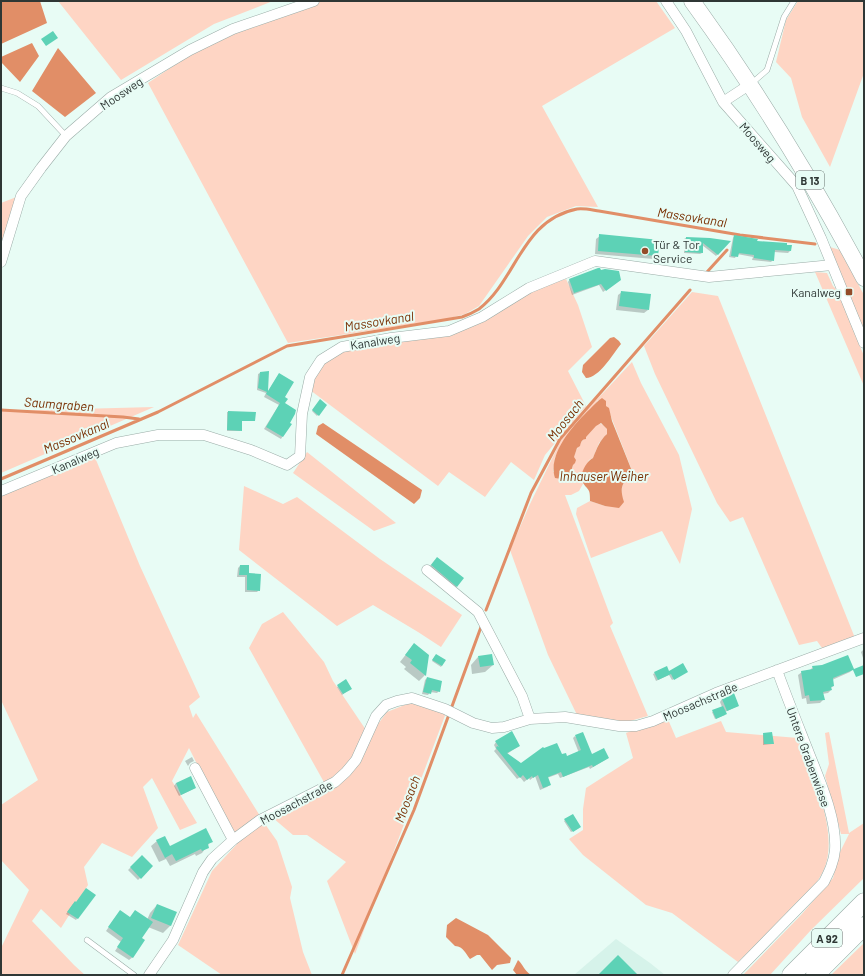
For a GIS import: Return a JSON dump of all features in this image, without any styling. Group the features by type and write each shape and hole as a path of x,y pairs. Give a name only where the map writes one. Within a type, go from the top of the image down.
{"highway":[{"name":"A 92","path":"791,975 864,902"},
{"name":"A 92","path":"815,975 864,926"}],"main road":[{"name":"B 13","path":"692,1 728,52 801,166 864,278"}],"street":[{"name":"Moosweg","path":"1,262 21,196 66,136 111,98 190,50 233,28 314,1"},
{"name":"Moosweg","path":"666,1 686,31 723,102 797,186 821,238 864,343"},
{"path":"723,102 749,85"},
{"name":"Kanalweg","path":"1,491 116,443 158,435 204,435 251,450 287,465 300,456 302,414 310,377 321,360 342,347 391,338 449,331 482,318 529,288 595,261 709,277 832,265"},
{"path":"427,570 478,612 522,696 530,719"},
{"name":"Moosachstraße","path":"149,975 172,940 202,872 212,859 233,840 260,820 335,782 341,777 356,760 376,716 386,705 412,698 445,709 492,728 504,727 530,719 565,717 619,726 636,726 653,721 716,693 864,638"},
{"name":"Untere Grabenwiese","path":"733,975 824,882 831,867 835,851 835,836 822,785 776,670"},
{"path":"195,768 233,840"}],"lane":[{"path":"749,85 767,70 784,17 794,1"},
{"path":"1,88 17,93 38,106 66,136"},
{"path":"87,940 134,975"}],"shaded area":[{"path":"58,1 273,1 214,24 121,80"},
{"path":"314,1 656,1 675,28 542,106 598,207 576,206 547,217 528,236 479,306 465,314 446,319 288,343 148,83 222,33"},
{"path":"798,1 864,1 864,73 830,167 802,117 791,78 776,62 786,20"},
{"path":"19,196 1,253 1,203"},
{"path":"830,247 840,250 864,295 864,331"},
{"path":"815,272 827,273 833,286 837,290 864,356 864,386"},
{"path":"566,279 578,305 592,347 568,371 586,406 545,455 534,480 511,462 485,497 449,472 438,486 310,390 313,378 324,361 342,349 447,333 536,288"},
{"path":"692,292 718,296 855,638 822,648 817,641 799,645 743,517 730,522 717,503 655,374 644,346"},
{"path":"632,362 641,383 679,455 692,509 680,564 662,531 591,558 576,514 577,508 590,501 605,506 623,500 621,493 623,484 629,474 633,476 610,414 606,406 598,400 555,457 553,472 571,471 573,458 588,434 599,423 607,429 607,434 599,443 593,458 589,460 581,478 583,484 579,491 571,495 565,495 613,623 610,626 648,716 630,721 617,722 578,717 548,655 510,550 530,504 561,440"},
{"path":"154,407 1,473 1,411"},
{"path":"307,452 396,523 374,531 293,473"},
{"path":"94,455 140,566 200,697 189,706 193,718 196,713 277,841 292,887 290,898 303,952 312,975 222,975 178,945 212,871 237,844 189,748 172,781 197,823 180,830 152,778 143,787 158,828 132,857 102,843 84,867 88,885 61,928 41,909 32,921 85,975 1,975 1,948 29,890 1,860 1,805 38,780 1,700 1,496"},
{"path":"244,486 283,504 297,497 380,559 462,615 441,647 373,605 337,626 239,550"},
{"path":"283,612 324,662 333,681 366,730 372,732 387,712 412,702 446,713 355,954 327,881 346,862 307,835 293,835 273,818 325,784 249,648 262,624"},
{"path":"667,717 676,738 721,721 726,732 798,738 823,808 829,845 827,862 820,877 811,889 738,962 672,913 646,905 583,855 569,839 583,830 583,809 586,788 633,758 626,733"},
{"path":"829,732 849,833 864,823 864,878 811,930 770,975 743,975 801,915 833,878 839,854 849,834 841,834 825,776 829,764 825,733"},
{"path":"616,939 650,963 665,975 574,975"},
{"path":"864,943 864,975 831,975"}],"water":[{"path":"1,1 40,1 47,23 1,44"},
{"path":"32,43 39,56 20,82 1,62 1,57"},
{"path":"58,48 96,93 65,117 32,91"},
{"path":"614,337 621,344 601,370 591,377 586,378 582,372 583,365 610,338"},
{"name":"Inhauser Weiher","path":"602,398 606,401 606,406 609,408 612,421 634,476 629,475 624,482 622,494 624,502 619,508 605,506 590,501 589,491 582,480 584,467 593,458 597,448 607,434 607,429 601,423 596,426 577,448 574,457 576,460 570,475 559,479 555,478 555,459 558,450 570,431"},
{"path":"323,423 422,490 420,498 414,504 316,434 318,426"},
{"path":"456,918 488,935 511,958 510,963 497,965 492,970 480,955 470,959 462,949 455,946 446,937 447,925"},
{"path":"518,960 531,975 517,975 513,970"}],"building":[{"path":"53,31 58,38 46,46 41,39"},
{"path":"599,234 660,240 658,256 598,251"},
{"path":"734,235 758,239 757,241 787,243 787,245 792,245 791,251 775,250 774,261 754,258 754,255 739,253 738,257 731,256"},
{"path":"686,237 731,241 718,255 703,243 703,253 685,252"},
{"path":"598,268 601,270 605,269 619,271 621,280 606,291 601,284 574,293 569,279"},
{"path":"621,291 651,294 649,310 619,306"},
{"path":"269,371 268,391 279,373 294,382 285,397 288,399 285,403 296,410 290,423 292,424 283,437 266,427 280,403 266,394 267,392 258,388 260,372"},
{"path":"320,399 327,405 319,416 312,410"},
{"path":"228,411 256,412 255,421 242,421 242,431 227,430"},
{"path":"437,557 464,578 457,587 431,565"},
{"path":"240,565 249,565 249,573 261,574 260,591 247,590 247,575 239,575"},
{"path":"414,643 429,655 426,676 410,663 412,660 405,655"},
{"path":"436,654 446,660 442,666 432,660"},
{"path":"492,654 494,665 480,667 478,656"},
{"path":"848,655 854,669 864,665 864,674 856,677 853,670 833,678 834,686 831,687 832,690 823,692 825,700 810,701 809,695 805,696 801,671 813,669 812,666 822,665"},
{"path":"683,663 688,672 674,680 671,674 658,680 654,672 667,666 669,671"},
{"path":"427,677 442,681 440,692 432,690 431,694 423,692"},
{"path":"346,679 352,689 343,694 337,685"},
{"path":"734,693 739,706 727,711 722,699"},
{"path":"723,706 727,714 716,719 712,710"},
{"path":"512,731 520,746 507,753 521,763 543,747 544,748 557,743 562,754 566,753 567,756 581,750 575,735 583,732 592,754 604,748 609,758 593,767 592,765 563,777 561,772 548,777 551,785 543,788 538,775 533,778 532,776 527,780 523,775 520,778 496,748 497,746 499,747 495,741"},
{"path":"772,732 774,744 764,744 763,733"},
{"path":"191,776 196,788 181,795 176,783"},
{"path":"573,814 581,827 573,832 564,819"},
{"path":"206,828 213,842 208,844 209,848 202,851 201,849 176,861 172,854 165,858 156,840 165,836 170,846"},
{"path":"142,855 153,866 141,879 130,867"},
{"path":"86,888 96,895 78,919 67,912"},
{"path":"157,904 177,912 171,926 151,918"},
{"path":"120,910 130,917 135,910 153,922 142,938 145,940 133,958 117,947 123,938 108,927"},
{"path":"618,955 638,975 598,975"}],"waterway":[{"name":"Massovkanal","path":"1,479 158,412 287,346 462,317 471,313 479,309 492,297 521,252 543,225 558,215 577,209 591,210 740,235 815,244"},
{"name":"Moosach","path":"707,272 727,250"},
{"name":"Moosach","path":"486,610 531,493 560,439 690,290"},
{"name":"Saumgraben","path":"1,410 139,419"},
{"name":"Moosach","path":"342,975 414,810 481,627"}],"place":[{"name":"Tür & Tor Service","path":"645,251"},
{"name":"Kanalweg","path":"849,292"}]}
